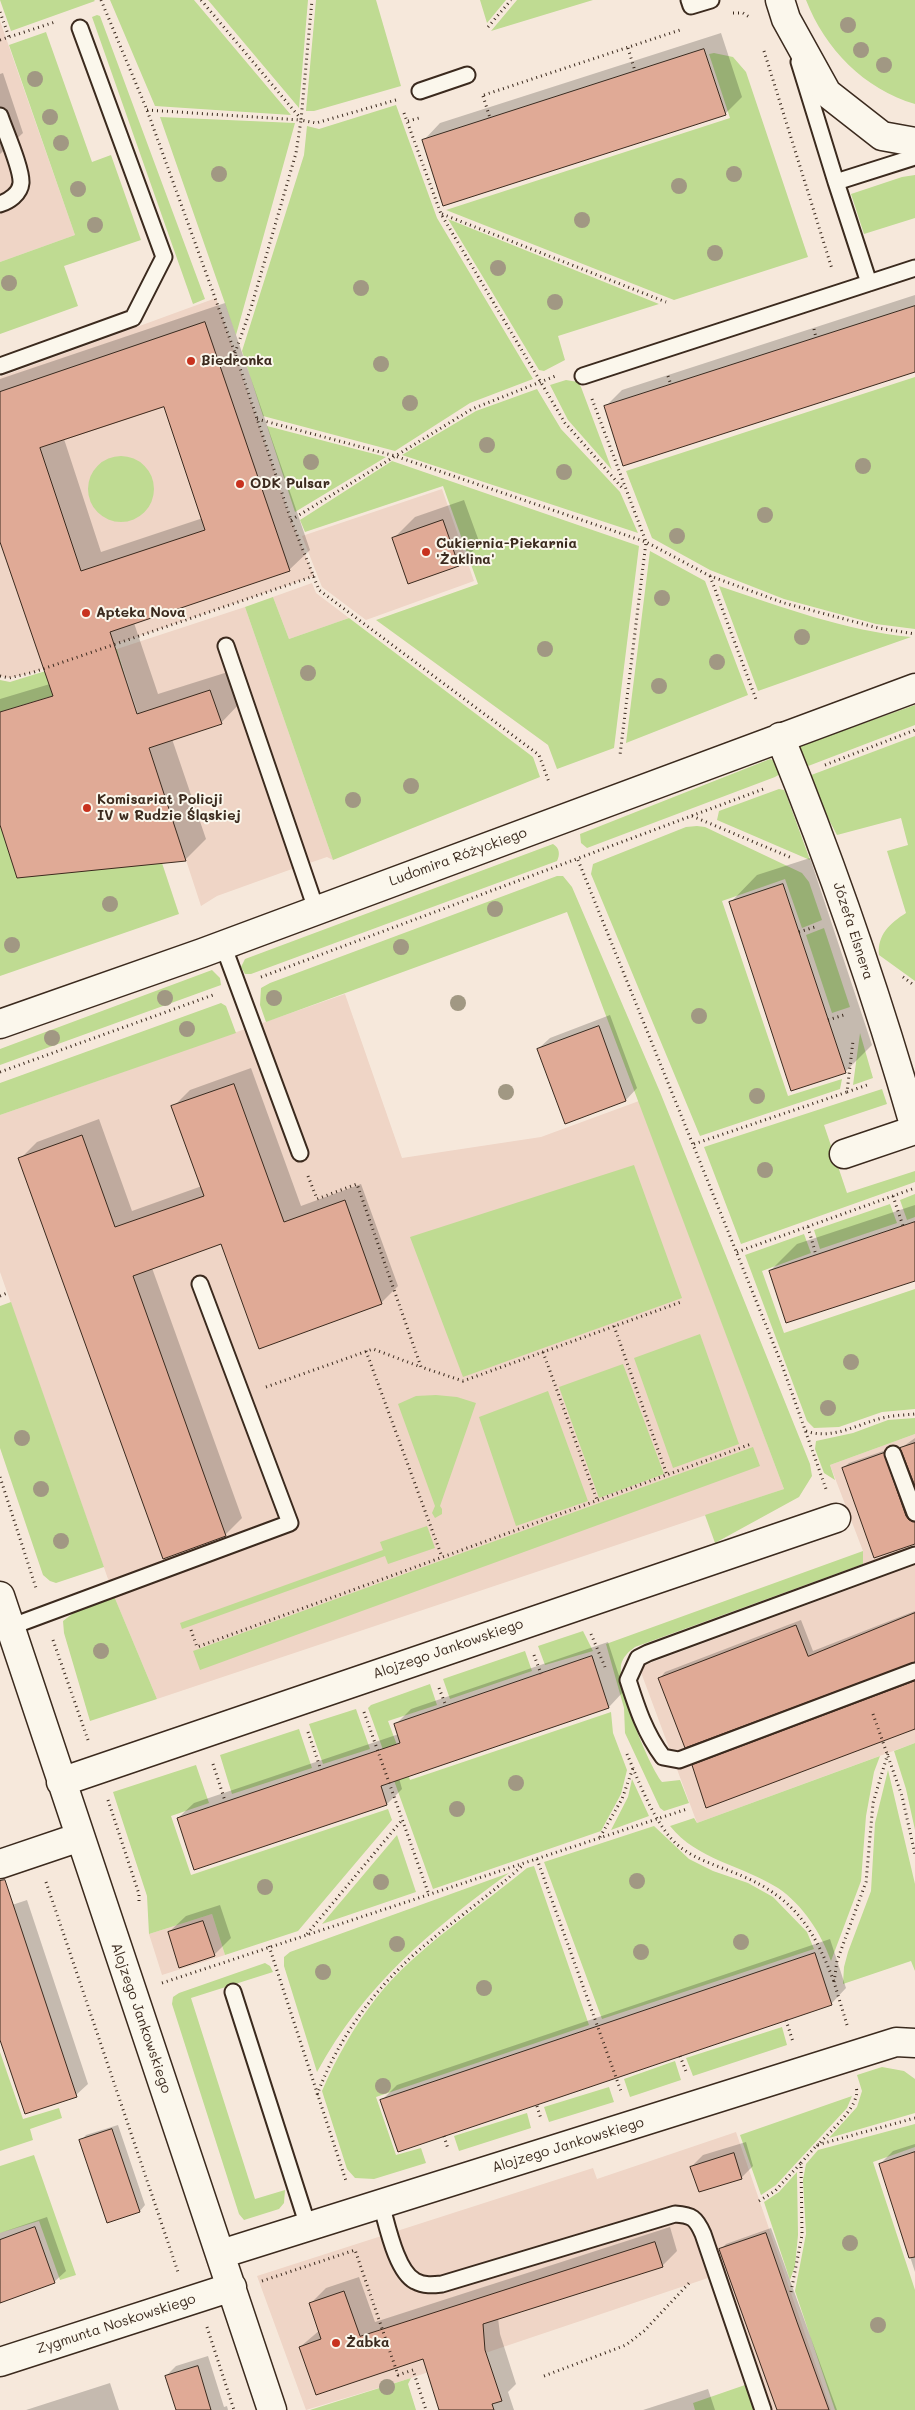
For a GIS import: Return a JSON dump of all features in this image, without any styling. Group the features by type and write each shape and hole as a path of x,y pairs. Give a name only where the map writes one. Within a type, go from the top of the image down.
{"street":[{"path":"783,10 827,93 882,136 915,142"},
{"name":"Ludomira Różyckiego","path":"0,1024 223,945 915,688"},
{"name":"Józefa Elsnera","path":"780,737 834,873 891,1047 915,1129 844,1154"},
{"name":"Alojzego Jankowskiego","path":"61,1782 836,1518"},
{"name":"Alojzego Jankowskiego","path":"0,1596 272,2410"},
{"path":"0,1864 80,1837"},
{"name":"Alojzego Jankowskiego","path":"221,2254 381,2204 849,2043 896,2042 915,2044"},
{"name":"Zygmunta Noskowskiego","path":"0,2362 232,2287"}],"lane":[{"path":"689,0 691,6 711,0"},
{"path":"783,10 869,283"},
{"path":"0,366 133,318 164,257 80,28"},
{"path":"420,90 467,75"},
{"path":"0,116 20,174 21,184 16,194 8,202 0,204"},
{"path":"836,182 915,157"},
{"path":"583,376 915,268"},
{"path":"226,646 316,909"},
{"path":"223,945 300,1153"},
{"path":"10,1628 290,1522 200,1284"},
{"path":"893,1454 915,1513"},
{"path":"915,1555 648,1653 638,1658 628,1680 639,1716 651,1741 663,1758 679,1760 915,1671"},
{"path":"233,1992 308,2226"},
{"path":"381,2204 398,2258 406,2273 414,2281 426,2285 442,2284 675,2214 688,2215 698,2222 763,2410"}],"path":[{"path":"101,0 147,110 235,353 291,520 319,590 539,755 549,782"},
{"path":"201,0 301,120"},
{"path":"235,353 251,308 296,153 301,120 312,0"},
{"path":"488,27 511,0"},
{"path":"94,9 103,5"},
{"path":"0,12 9,37"},
{"path":"731,13 743,13 752,18 755,24"},
{"path":"0,40 56,21"},
{"path":"473,99 684,29"},
{"path":"628,47 635,71"},
{"path":"763,48 839,292"},
{"path":"483,96 490,118"},
{"path":"147,110 301,120 316,123 399,99 441,214 565,423 624,490"},
{"path":"408,122 426,115"},
{"path":"441,214 666,302"},
{"path":"583,376 624,490 646,542 620,755"},
{"path":"291,520 472,409 540,382"},
{"path":"257,418 396,456 646,542 710,576 784,603 878,628 915,634"},
{"path":"0,676 8,678 34,672 314,576"},
{"path":"710,576 757,702"},
{"path":"0,1072 578,860 915,730"},
{"path":"692,816 796,860"},
{"path":"578,860 737,1252 806,1430 836,1518"},
{"path":"828,1020 850,1012"},
{"path":"694,1144 847,1092 854,1037"},
{"path":"300,1153 317,1199 357,1184 421,1367"},
{"path":"737,1252 915,1188"},
{"path":"893,1196 903,1226"},
{"path":"808,1227 816,1255"},
{"path":"0,1296 8,1293"},
{"path":"242,1395 373,1349 463,1381 681,1302"},
{"path":"614,1326 667,1475"},
{"path":"366,1351 442,1557"},
{"path":"543,1352 597,1500"},
{"path":"806,1430 814,1433 832,1433 886,1417 915,1414"},
{"path":"191,1630 197,1647 751,1444"},
{"path":"581,1605 608,1676"},
{"path":"532,1650 541,1674"},
{"path":"438,1683 446,1706"},
{"path":"364,1710 429,1895"},
{"path":"872,1711 902,1796 915,1854"},
{"path":"307,1728 321,1770"},
{"path":"624,1746 665,1831 680,1846 698,1858 755,1882 774,1893 811,1929 822,1948 834,1982 849,2043 858,2093 856,2102 775,2191 759,2200"},
{"path":"834,1982 837,1961 866,1882 870,1822 888,1753"},
{"path":"212,1761 225,1801"},
{"path":"600,1838 622,1799 633,1768"},
{"path":"156,1985 687,1809"},
{"path":"306,1934 403,1820"},
{"path":"44,1849 42,1869 182,2284 202,2313 234,2410"},
{"path":"537,1860 625,2103"},
{"path":"317,2094 328,2067 358,2017 376,1993 424,1946 480,1903 524,1864"},
{"path":"269,1946 347,2183"},
{"path":"786,2020 795,2047"},
{"path":"680,2056 689,2082"},
{"path":"817,2145 915,2118"},
{"path":"791,2292 802,2235 801,2163"},
{"path":"544,2376 626,2346 644,2331 696,2276 704,2264 707,2248"},
{"path":"260,2282 356,2250 398,2375 413,2370 426,2410"}],"shaded area":[{"path":"0,21 75,235 0,262"},
{"path":"216,298 291,520 314,576 34,672 9,678 0,676 0,377"},
{"path":"442,489 474,581 366,620 322,587 302,536"},
{"path":"312,583 316,593 349,618 289,639 273,597"},
{"path":"245,607 333,860 327,857 292,869 217,896 201,906 117,649"},
{"path":"345,994 402,1158 541,1137 639,1101 784,1489 157,1699 114,1596 0,1272 0,1115"},
{"path":"915,1434 915,1743 697,1823 639,1667 869,1582 863,1564 863,1551 830,1465"},
{"path":"212,1914 225,1955 162,1975 149,1934"},
{"path":"736,2132 831,2410 754,2410 708,2278 411,2378 306,2410 257,2276 593,2168 597,2179"}],"green space":[{"path":"0,0 94,0 95,1 11,31"},
{"path":"110,0 194,0 291,115 155,106"},
{"path":"208,0 308,0 299,108"},
{"path":"316,0 376,0 401,86 314,111 306,111"},
{"path":"480,0 506,0 487,23"},
{"path":"517,0 593,0 491,31"},
{"path":"806,0 915,0 915,104 879,88 849,65 824,35"},
{"path":"100,16 205,299 193,304 92,17"},
{"path":"46,32 92,162 111,155 141,240 64,266 78,306 0,334 0,262 75,235 9,45"},
{"path":"714,53 733,57 746,72 808,257 674,300 446,210 730,118 709,54"},
{"path":"396,105 437,218 533,379 470,403 395,451 263,416 242,351 304,155 307,126 319,129"},
{"path":"160,117 295,123 236,335"},
{"path":"915,175 915,218 864,234 851,194 902,177"},
{"path":"448,219 659,304 558,336 565,360 544,371 539,370"},
{"path":"915,377 915,629 876,624 784,599 710,570 652,538 626,471"},
{"path":"566,380 578,382 581,387 612,470 568,420 550,385"},
{"path":"537,389 561,429 620,492 638,533 402,455 476,411"},
{"path":"267,426 386,457 295,512"},
{"path":"114,456 128,456 140,461 149,470 154,482 152,502 145,513 128,522 114,522 102,517 93,508 88,496 88,482 93,470 102,461"},
{"path":"392,461 639,546 614,748 557,769 548,745 376,620 478,584 443,486 305,532 300,520"},
{"path":"650,551 705,581 748,695 626,743"},
{"path":"719,586 838,624 911,637 758,691"},
{"path":"273,597 289,639 349,618 533,757 540,777 333,860 245,607"},
{"path":"117,649 124,674 0,712 0,680 10,682"},
{"path":"915,705 915,725 803,768 794,748"},
{"path":"915,736 915,981 879,955 882,936 890,925 906,913 887,851 908,845 901,818 837,835 806,777"},
{"path":"770,759 775,761 780,774 775,777 587,848 581,843 580,834"},
{"path":"779,789 784,790 786,794 810,860 717,820 719,811"},
{"path":"0,825 162,863 179,914 0,976"},
{"path":"686,827 705,827 802,873 809,882 822,920 802,928 785,879 722,901 788,1096 842,1079 840,1089 700,1136 591,874 593,864"},
{"path":"553,844 559,852 557,861 251,974 245,974 241,967 245,959"},
{"path":"557,876 563,876 572,887 660,1092 810,1464 812,1476 799,1497 715,1543 705,1515 784,1489 567,912 266,1022 260,1005 261,988 270,983"},
{"path":"824,928 850,1007 832,1013 806,935"},
{"path":"212,970 220,978 221,985 0,1065 0,1049"},
{"path":"221,1003 226,1006 236,1033 0,1115 0,1083"},
{"path":"860,1033 873,1078 853,1085"},
{"path":"882,1089 887,1104 824,1125 847,1193 915,1171 915,1182 741,1244 704,1147"},
{"path":"634,1165 682,1298 463,1377 410,1237"},
{"path":"915,1194 915,1217 907,1220 900,1200"},
{"path":"890,1204 897,1223 820,1249 814,1230"},
{"path":"804,1234 811,1253 762,1271 784,1333 915,1289 915,1409 882,1412 839,1427 814,1428 807,1421 745,1255"},
{"path":"11,1302 104,1567 56,1583 43,1575 0,1448 0,1306"},
{"path":"700,1334 739,1444 673,1468 634,1358"},
{"path":"623,1364 664,1474 599,1498 559,1387"},
{"path":"548,1391 588,1501 516,1526 479,1417"},
{"path":"416,1396 457,1397 476,1403 440,1506 442,1514 435,1518 432,1513 435,1506 398,1404"},
{"path":"915,1418 915,1434 830,1465 835,1480 824,1473 815,1449 816,1441 853,1433 888,1420"},
{"path":"753,1447 760,1466 200,1670 193,1651"},
{"path":"427,1526 435,1548 388,1564 385,1556 182,1629 180,1623 383,1550 380,1542"},
{"path":"863,1551 863,1564 635,1647 626,1655 621,1665 621,1676 629,1707 642,1743 662,1782 680,1780 689,1803 664,1811 660,1808 625,1733 624,1708 606,1644"},
{"path":"114,1596 157,1699 90,1721 64,1633 63,1621 80,1608"},
{"path":"583,1631 593,1651 545,1665 538,1646"},
{"path":"525,1651 532,1671 450,1699 443,1679"},
{"path":"430,1684 437,1705 388,1721 410,1780 611,1712 613,1733 627,1770 621,1794 601,1831 433,1889 368,1708 371,1705"},
{"path":"356,1709 370,1749 323,1764 309,1724"},
{"path":"299,1729 312,1768 232,1794 220,1755"},
{"path":"915,1743 915,1830 906,1789 894,1751"},
{"path":"880,1756 874,1772 866,1816 861,1881 831,1961 822,1940 810,1920 787,1895 764,1880 693,1847 670,1826 694,1818 697,1823"},
{"path":"196,1765 209,1803 171,1816 191,1875 388,1809 392,1820 298,1931 225,1955 212,1914 149,1934 147,1896 113,1792"},
{"path":"888,1770 915,1884 915,1971 911,1961 843,1984 844,1967 848,1952 871,1891 875,1823"},
{"path":"632,1779 649,1816 611,1830 628,1797"},
{"path":"654,1826 689,1859 713,1871 748,1883 773,1897 807,1932 814,1949 602,2019 544,1862"},
{"path":"397,1835 416,1892 322,1924"},
{"path":"534,1866 589,2025 376,2097 396,2155 421,2148 426,2163 374,2179 355,2178 347,2169 322,2091 346,2042 377,1997 410,1962 527,1868"},
{"path":"509,1873 452,1916 401,1961 356,2012 317,2072 284,1966 284,1957 290,1952"},
{"path":"265,1963 270,1966 273,1972 191,1998 255,2199 285,2190 284,2203 279,2209 244,2220 239,2214 172,2004 173,1997 179,1993"},
{"path":"782,2027 787,2045 693,2076 686,2058"},
{"path":"0,2052 23,2119 59,2108 62,2118 30,2129 33,2140 0,2151"},
{"path":"675,2061 681,2080 630,2097 624,2079"},
{"path":"882,2067 904,2071 915,2079 915,2113 829,2138 857,2107 862,2091 857,2075"},
{"path":"609,2087 614,2102 549,2122 544,2107"},
{"path":"852,2096 847,2108 776,2185 761,2195 740,2135"},
{"path":"527,2113 531,2128 459,2151 454,2136"},
{"path":"915,2124 915,2147 873,2162 915,2290 915,2410 835,2410 795,2291 806,2234 803,2180 806,2164 818,2150"},
{"path":"34,2155 76,2275 60,2280 39,2221 0,2233 0,2166"},
{"path":"797,2172 798,2235 795,2266 790,2280 764,2202 779,2192"},
{"path":"411,2378 408,2384 416,2410 310,2410"},
{"path":"745,2385 754,2410 695,2410 693,2403"}],"building":[{"path":"704,49 726,115 443,206 422,140"},
{"path":"915,306 915,372 623,466 604,406"},
{"path":"205,322 290,571 110,632 137,714 210,690 222,724 149,748 186,861 17,878 0,825 0,712 53,696 0,542 0,392","holes":["164,407 205,530 81,571 40,448"]},
{"path":"443,520 459,566 408,584 392,538"},
{"path":"783,884 846,1073 791,1091 729,902"},
{"path":"599,1026 626,1101 565,1124 537,1049"},
{"path":"234,1084 284,1222 345,1200 382,1304 259,1349 221,1244 133,1276 226,1536 163,1559 18,1158 82,1135 115,1227 204,1196 171,1106"},
{"path":"915,1222 915,1281 786,1323 769,1271"},
{"path":"915,1443 915,1486 900,1448"},
{"path":"884,1453 906,1516 909,1520 915,1522 915,1544 874,1558 842,1468"},
{"path":"915,1613 915,1662 685,1748 658,1678 796,1625 808,1656"},
{"path":"592,1656 609,1708 381,1786 387,1805 194,1870 177,1818 400,1743 394,1724"},
{"path":"915,1681 915,1729 706,1808 692,1765"},
{"path":"5,1880 77,2097 25,2114 0,2040 0,1881"},
{"path":"203,1921 215,1956 179,1968 168,1932"},
{"path":"815,1953 832,2005 398,2152 380,2100"},
{"path":"112,2129 140,2212 107,2223 79,2140"},
{"path":"915,2152 915,2257 909,2258 879,2164"},
{"path":"734,2153 742,2179 699,2192 690,2167"},
{"path":"35,2227 55,2283 0,2303 0,2240"},
{"path":"766,2233 829,2410 777,2410 719,2249"},
{"path":"655,2242 663,2267 483,2324 485,2350 502,2401 492,2404 494,2410 439,2410 423,2359 316,2395 299,2347 321,2339 309,2303 344,2291 360,2336"},
{"path":"198,2366 211,2410 176,2410 165,2376"}],"place":[{"name":"Biedronka","path":"191,361"},
{"name":"ODK Pulsar","path":"240,484"},
{"name":"Cukiernia-Piekarnia 'Żaklina'","path":"426,552"},
{"name":"Apteka Nova","path":"86,613"},
{"name":"Komisariat Policji IV w Rudzie Śląskiej","path":"87,808"},
{"name":"Żabka","path":"336,2343"}]}
